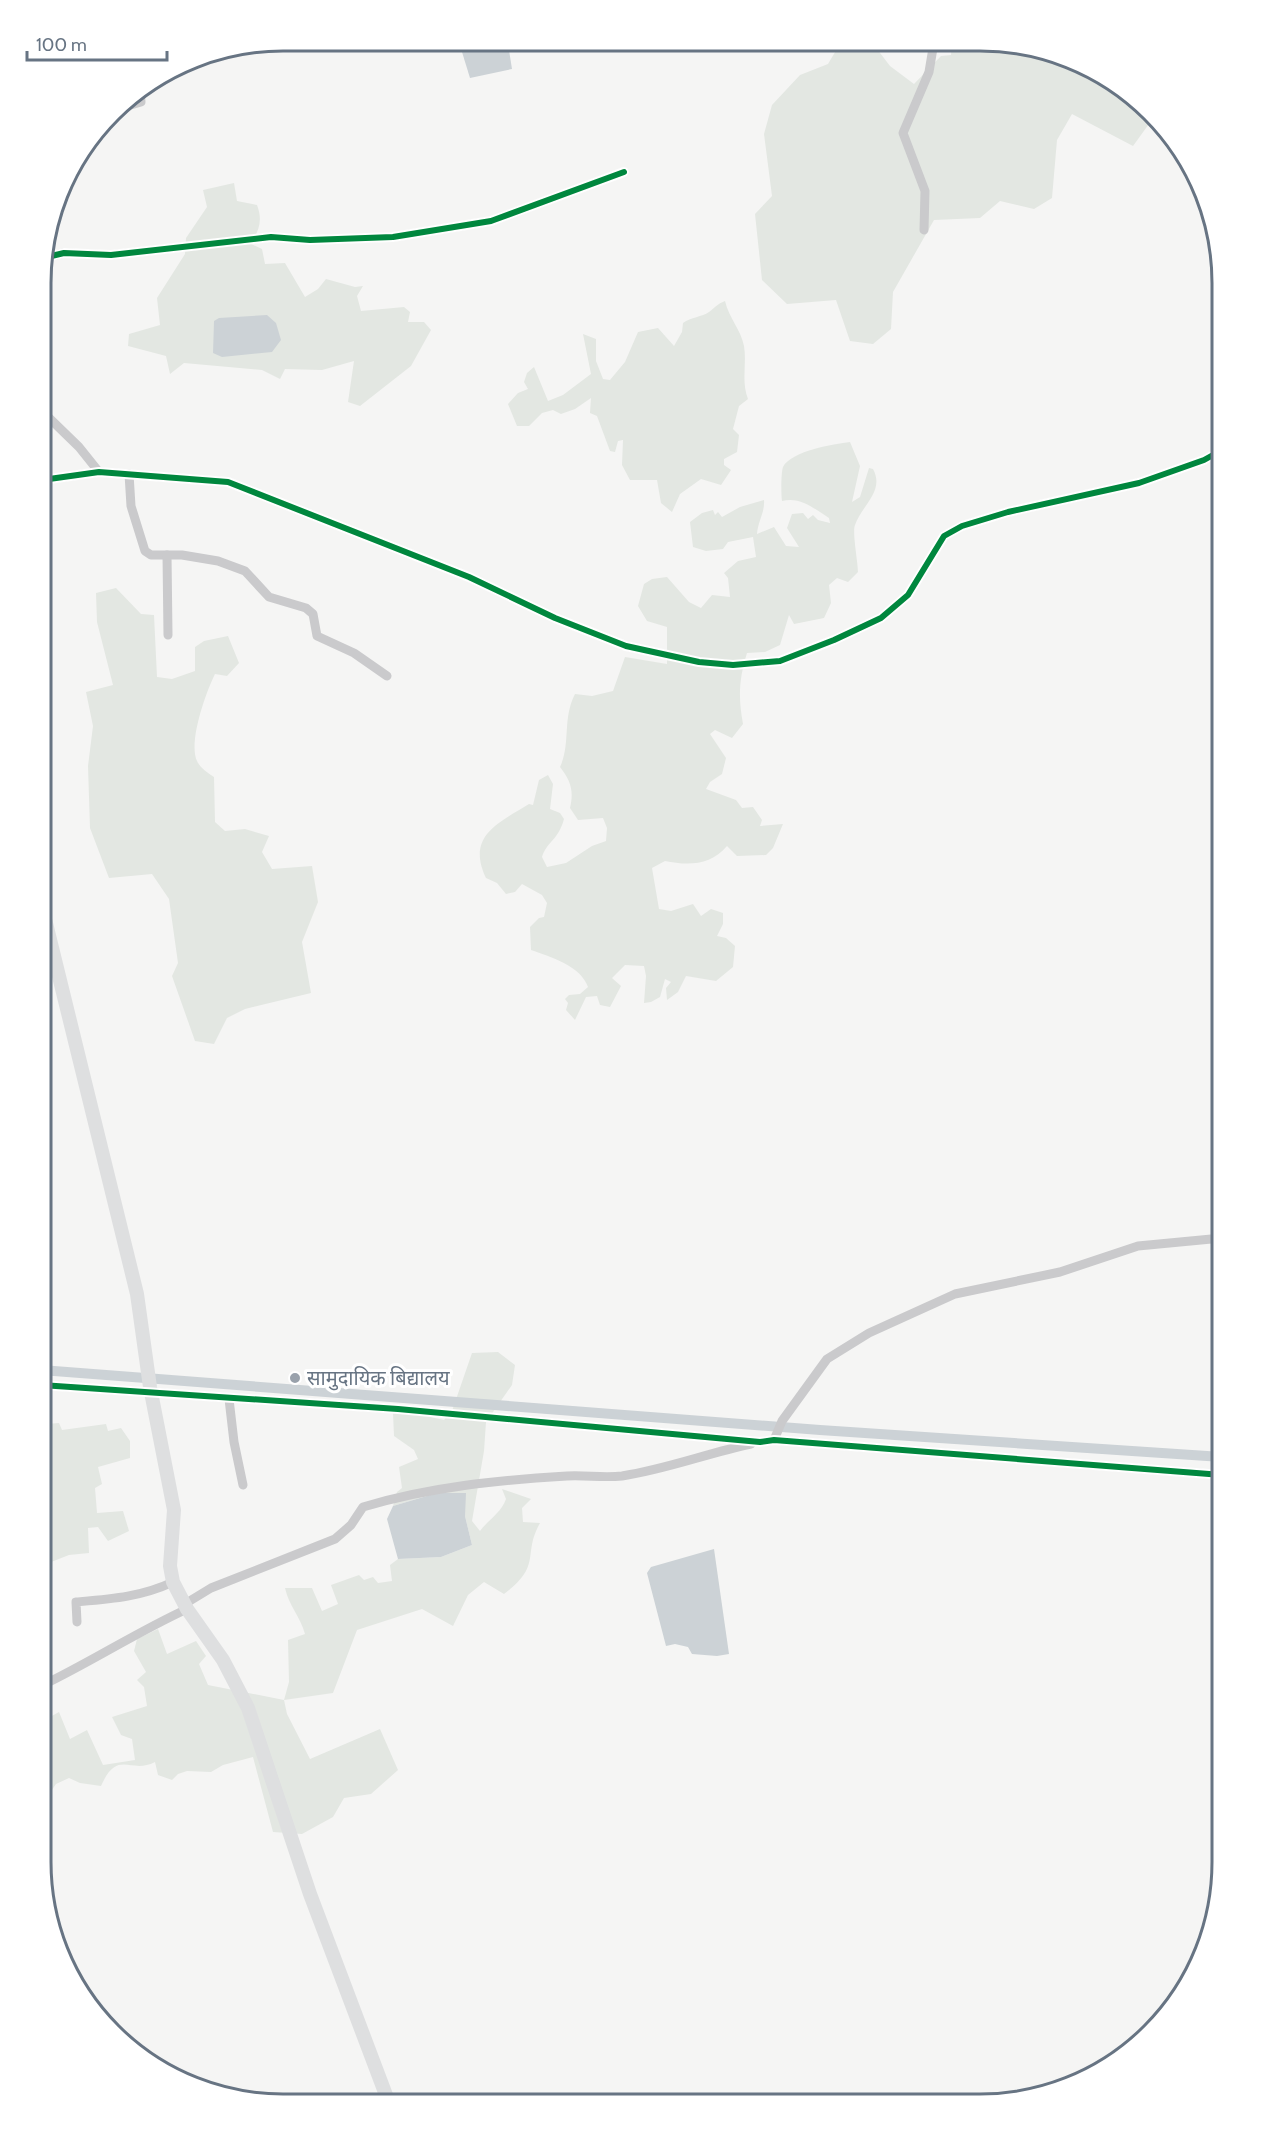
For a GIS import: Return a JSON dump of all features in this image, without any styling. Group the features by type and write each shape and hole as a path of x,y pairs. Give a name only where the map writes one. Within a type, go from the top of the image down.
{"main road":[{"path":"51,944 136,1294 151,1391 174,1510 170,1566 173,1582 187,1609 224,1660 248,1708 310,1894 386,2094"}],"street":[{"path":"924,230 925,191 903,133 929,72 932,51"},
{"path":"53,256 64,253 111,255 271,237 310,240 393,237 491,221 624,172"},
{"path":"51,420 79,447 99,472"},
{"path":"51,479 99,472 228,482 469,577 555,618 626,646 699,662 733,665 780,661 834,640 881,618 908,595 944,536 962,526 1008,512 1139,483 1212,456"},
{"path":"129,474 131,506 145,551 151,555 218,561 245,571 270,597 306,608 313,614 317,636 354,653 387,676"},
{"path":"167,555 168,635"},
{"path":"775,1436 782,1421 827,1359 870,1333 955,1294 1060,1272 1138,1246 1212,1239"},
{"path":"51,1386 410,1410 760,1442"},
{"path":"229,1399 234,1442 243,1485"},
{"path":"51,1681 83,1666 145,1628 187,1609 188,1602 211,1588 335,1539 351,1525 363,1506 431,1489 570,1476 596,1478 622,1476 683,1464 711,1453 760,1442 775,1436 1212,1474"},
{"path":"78,1622 76,1602 97,1598 130,1598 173,1582"}],"shaded area":[{"path":"509,51 512,69 470,78 462,52"},
{"path":"836,51 879,51 890,66 914,84 941,56 951,55 951,51 995,51 1025,55 1054,63 1096,82 1121,99 1149,124 1133,146 1072,114 1057,140 1052,198 1034,209 1000,201 980,218 934,220 893,292 891,329 873,344 850,341 836,300 787,304 762,280 755,214 772,196 764,134 772,105 800,75 828,64"},
{"path":"234,183 237,201 257,205 259,211 259,225 251,244 262,249 265,264 285,263 305,297 318,289 326,279 355,287 363,286 357,296 361,311 404,307 410,312 408,322 424,322 431,330 411,366 360,406 348,402 354,361 322,370 285,369 280,379 262,370 184,363 170,374 166,356 128,346 129,334 160,325 157,298 185,254 186,238 207,207 203,190"},
{"path":"725,301 744,346 745,386 748,399 739,406 733,429 739,435 737,452 724,459 724,465 731,470 721,485 701,479 680,494 672,512 661,503 657,480 630,480 622,465 623,440 618,441 615,452 610,451 597,416 590,413 591,398 575,409 561,414 553,410 542,413 529,426 517,426 508,404 518,393 528,389 524,382 527,373 534,367 548,401 563,395 591,374 583,334 596,339 596,361 603,379 610,380 625,362 638,332 658,328 674,346 682,332 683,323 706,314"},
{"path":"267,315 276,323 281,340 272,352 222,357 213,353 214,321 219,318"},
{"path":"850,442 860,466 852,502 860,497 869,468 873,469 876,477 874,491 854,529 858,572 848,582 837,578 829,585 831,603 824,618 794,624 789,615 780,645 765,652 747,653 740,688 743,724 732,738 715,730 710,734 726,758 722,774 710,782 706,789 736,800 742,808 753,807 762,820 760,826 783,824 773,848 766,855 737,856 727,846 707,860 691,863 665,861 652,868 659,909 671,911 693,904 701,916 711,909 723,913 723,924 717,936 726,938 735,946 733,967 716,981 686,976 678,992 667,1000 666,988 671,982 665,979 660,997 644,1003 646,976 644,966 625,965 612,978 621,986 610,1007 600,1005 597,996 586,997 575,1020 566,1010 568,1003 565,999 569,995 580,994 588,987 584,980 579,973 564,963 531,950 530,927 539,918 544,917 547,903 542,895 522,884 515,892 506,894 497,883 486,878 481,864 480,851 483,841 496,825 529,804 533,805 539,780 548,775 553,784 550,809 560,813 564,819 559,832 542,857 547,867 566,863 592,846 606,841 607,828 603,818 578,820 570,808 571,786 560,767 565,749 571,703 575,694 592,696 613,691 625,657 667,664 667,627 647,621 638,606 644,584 652,579 667,577 689,602 701,608 712,595 730,597 728,578 724,573 738,561 756,557 753,537 728,542 723,549 706,551 693,547 690,522 702,513 713,510 715,515 718,512 722,517 740,507 764,500 757,534 774,527 786,546 799,547 787,528 792,514 803,513 808,519 813,515 818,520 830,523 829,518 807,504 795,500 782,501 783,467 788,461 803,453"},
{"path":"116,588 141,614 154,615 157,677 172,679 195,671 195,647 204,641 228,636 239,663 227,676 215,674 203,704 195,742 198,764 214,777 215,822 225,831 245,829 269,836 262,852 272,869 312,866 318,902 302,942 311,993 245,1009 227,1018 214,1044 195,1041 172,976 178,963 169,899 152,874 109,878 90,828 88,766 93,726 86,692 113,685 97,622 96,593"},
{"path":"498,1352 515,1365 512,1385 486,1422 484,1451 472,1521 480,1531 498,1512 506,1499 502,1489 531,1499 522,1508 523,1522 540,1523 524,1575 504,1594 484,1582 468,1595 453,1626 422,1609 357,1630 333,1693 284,1700 289,1682 288,1640 305,1634 285,1588 312,1588 322,1611 338,1604 331,1585 359,1575 364,1580 373,1577 378,1583 392,1581 390,1565 398,1559 441,1557 472,1545 465,1516 437,1493 393,1506 397,1492 402,1488 399,1467 418,1459 414,1450 394,1436 393,1413 412,1413 444,1420 452,1411 472,1353"},
{"path":"59,1423 62,1430 106,1424 108,1431 121,1428 130,1441 130,1458 98,1467 102,1484 95,1488 97,1513 123,1511 129,1531 108,1541 98,1527 88,1528 89,1553 69,1555 51,1562 51,1424"},
{"path":"437,1493 466,1493 465,1516 472,1545 441,1557 398,1559 387,1519 393,1506"},
{"path":"714,1549 729,1654 717,1656 692,1654 688,1647 675,1644 666,1646 647,1573 651,1567"},
{"path":"158,1629 167,1654 196,1641 206,1656 199,1664 208,1685 284,1700 287,1714 310,1759 380,1729 398,1770 371,1794 344,1798 333,1817 302,1834 273,1832 253,1757 223,1765 211,1772 187,1771 178,1774 172,1780 158,1775 155,1762 138,1766 119,1765 107,1775 101,1786 80,1783 69,1778 56,1784 51,1791 51,1716 59,1712 70,1739 87,1730 103,1765 135,1760 132,1739 121,1735 112,1717 147,1706 144,1687 137,1680 146,1672 134,1651 137,1639"}],"waterway":[{"path":"51,1371 820,1430 1212,1456"}],"cycle path":[{"path":"53,256 64,253 111,255 271,237 310,240 393,237 491,221 624,172"},
{"path":"51,479 99,472 228,482 469,577 555,618 626,646 699,662 733,665 780,661 834,640 881,618 908,595 944,536 962,526 1008,512 1139,483 1212,456"},
{"path":"51,1386 398,1409 760,1442 774,1440 1212,1474"}],"place":[{"name":"सामुदायिक बिद्यालय","path":"295,1378"}]}
